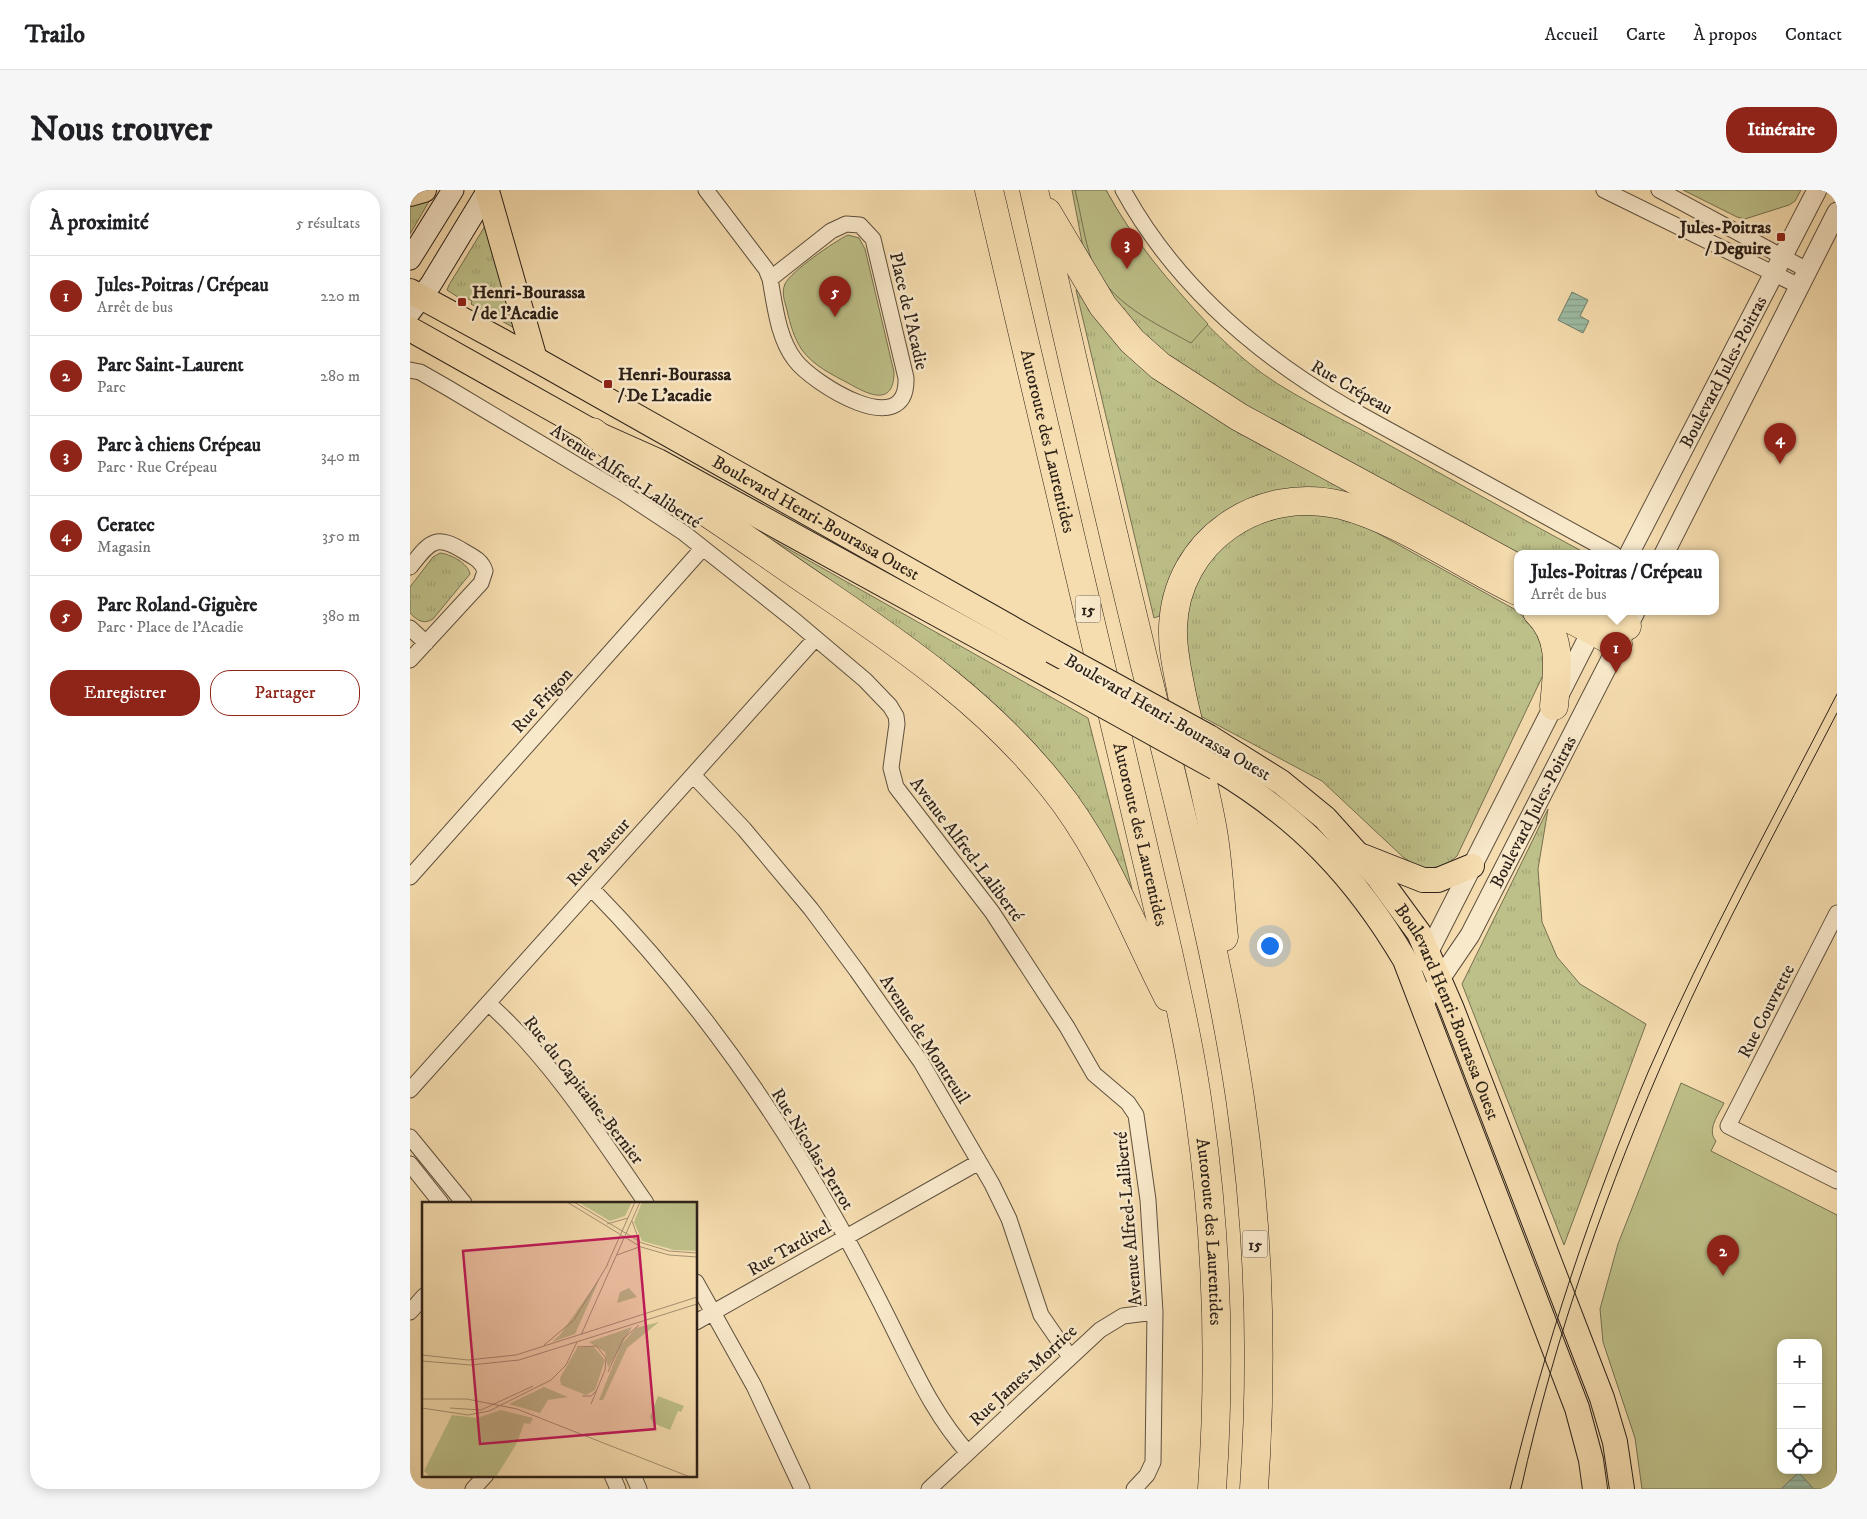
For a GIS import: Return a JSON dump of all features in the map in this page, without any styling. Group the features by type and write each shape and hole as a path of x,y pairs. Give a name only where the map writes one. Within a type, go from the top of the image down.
{"highway":[{"name":"Autoroute des Laurentides","path":"989,190 1185,1029 1203,1136 1214,1251 1217,1373 1212,1489"},
{"path":"1035,190 1083,275 1103,306 1132,341 1160,366 1239,417 1514,566"},
{"name":"15","path":"1035,190 1098,469 1191,857 1216,970 1240,1100 1252,1199 1258,1293 1258,1401 1254,1489"},
{"path":"592,432 651,478 752,543 910,653 969,699 1000,727 1053,787 1088,837 1115,885 1143,948 1185,1029"},
{"path":"1240,1100 1213,832 1173,645 1176,607 1185,578 1209,542 1234,521 1269,505 1304,500 1340,505 1374,517 1514,590"},
{"path":"1486,576 1514,596"},
{"path":"1539,615 1551,631 1557,648 1554,706"},
{"path":"1577,615 1597,618 1626,627"}],"main road":[{"path":"410,194 424,190"},
{"path":"410,259 453,190"},
{"path":"414,300 457,242 487,191"},
{"path":"487,191 535,359"},
{"name":"Boulevard Henri-Bourassa Ouest","path":"414,300 535,359 1252,762 1296,793 1325,818 1361,855 1416,927 1440,979 1602,1398 1614,1442 1622,1489"},
{"name":"Boulevard Henri-Bourassa Ouest","path":"410,329 592,432 658,461 1216,768 1280,811 1326,852 1368,902 1402,954 1414,980 1577,1408 1592,1460 1594,1489"},
{"path":"1361,855 1424,880 1438,880 1472,866"}],"street":[{"name":"Place de l'Acadie","path":"706,190 766,269 786,343 790,352 804,371 818,381 871,408 886,408 902,398 906,392 906,378 875,246 865,229 853,224 839,226 770,279"},
{"name":"Rue Crépeau","path":"1123,190 1164,253 1189,282 1262,352 1305,382 1347,407 1607,550"},
{"path":"1604,190 1773,273 1803,278"},
{"path":"1659,190 1782,256 1803,278"},
{"name":"Boulevard Jules-Poitras","path":"1631,550 1817,190"},
{"name":"Boulevard Jules-Poitras","path":"1666,550 1837,212"},
{"name":"Avenue Alfred-Laliberté","path":"410,370 416,370 431,378 622,492 684,533 865,680 893,709 897,724 891,768 896,787 992,912 1067,1027 1094,1074 1134,1110 1139,1124 1148,1200 1155,1312 1154,1448 1150,1471 1134,1489"},
{"path":"410,567 428,545 442,541 453,544 481,562 485,571 482,583 410,660"},
{"name":"Rue Frigon","path":"410,877 702,548"},
{"name":"Boulevard Jules-Poitras","path":"1414,980 1597,618"},
{"name":"Boulevard Jules-Poitras","path":"1423,1004 1470,936 1626,627"},
{"path":"410,628 426,643"},
{"name":"Rue Pasteur","path":"410,1090 815,639"},
{"name":"Avenue de Montreuil","path":"693,774 761,848 846,956 921,1062 979,1162 1009,1219 1040,1315 1070,1357"},
{"name":"Rue Nicolas-Perrot","path":"591,888 672,981 719,1041 801,1159 846,1236 935,1411 968,1453"},
{"name":"Rue Couvrette","path":"1837,912 1728,1126 1837,1181"},
{"name":"Rue du Capitaine-Bernier","path":"488,1003 505,1019 561,1085 645,1202"},
{"path":"410,1138 463,1202"},
{"name":"Rue Tardivel","path":"698,1321 979,1162"},
{"path":"410,1164 440,1202"},
{"path":"698,1285 768,1414 802,1489"},
{"path":"410,1312 422,1298"},
{"name":"Rue James-Morrice","path":"929,1489 1070,1357 1116,1318 1132,1314 1155,1312"},
{"path":"473,1489 485,1476"},
{"path":"612,1476 618,1489"},
{"path":"633,1476 639,1489"}],"green space":[{"path":"1072,190 1106,190 1135,237 1189,306 1209,327 1263,374 1309,402 1580,550 1514,550 1514,552 1203,386 1118,312 1086,263"},
{"path":"1075,190 1106,190 1152,260 1208,324 1191,343 1134,310 1110,289 1100,276 1089,253"},
{"path":"1683,190 1801,190 1795,201 1789,205 1745,219 1737,217"},
{"path":"431,198 410,234 410,202"},
{"path":"485,226 516,329 471,304 472,301 465,297 461,299 447,290"},
{"path":"848,235 859,238 865,249 894,372 893,383 884,394 871,394 863,391 829,373 812,361 797,341 784,301 785,284 795,272"},
{"path":"1081,289 1103,321 1364,496 1263,497 1162,615 1154,618 1076,290"},
{"path":"691,494 1088,718 1132,889 1123,890 1064,792"},
{"path":"1280,513 1327,514 1361,524 1514,609 1514,615 1521,615 1535,630 1544,653 1544,673 1457,856 1445,866 1421,869 1403,857 1322,781 1195,713 1186,658 1187,596 1201,569 1231,534"},
{"path":"440,553 458,560 466,566 470,574 433,619 426,622 420,621 410,613 410,587 433,557"},
{"path":"1548,809 1538,869 1542,922 1557,957 1580,984 1646,1024 1564,1245 1462,984"},
{"path":"1681,1083 1724,1103 1713,1127 1713,1137 1716,1141 1711,1151 1837,1215 1837,1489 1642,1489 1635,1438 1603,1342 1600,1309 1618,1244"}],"shaded area":[{"path":"1572,292 1588,300 1580,316 1589,321 1583,333 1558,320"},
{"path":"1797,1474 1800,1474 1814,1489 1781,1489"}],"tram line":[{"path":"1510,1489 1554,1329 1589,1225 1628,1121 1649,1070 1693,975 1837,694"},
{"path":"1521,1489 1550,1374 1567,1318 1585,1261 1626,1150 1672,1041 1711,958 1837,713"}],"place":[{"name":"Jules-Poitras / Deguire","path":"1781,237"},
{"name":"Parc à chiens Crépeau","path":"1127,269"},
{"name":"Henri-Bourassa / de l'Acadie","path":"462,302"},
{"name":"Parc Roland-Giguère","path":"835,317"},
{"name":"Henri-Bourassa / De L'acadie","path":"608,384"},
{"name":"Ceratec","path":"1780,464"},
{"name":"Jules-Poitras / Crépeau","path":"1616,673"},
{"name":"Parc Saint-Laurent","path":"1723,1276"}]}
